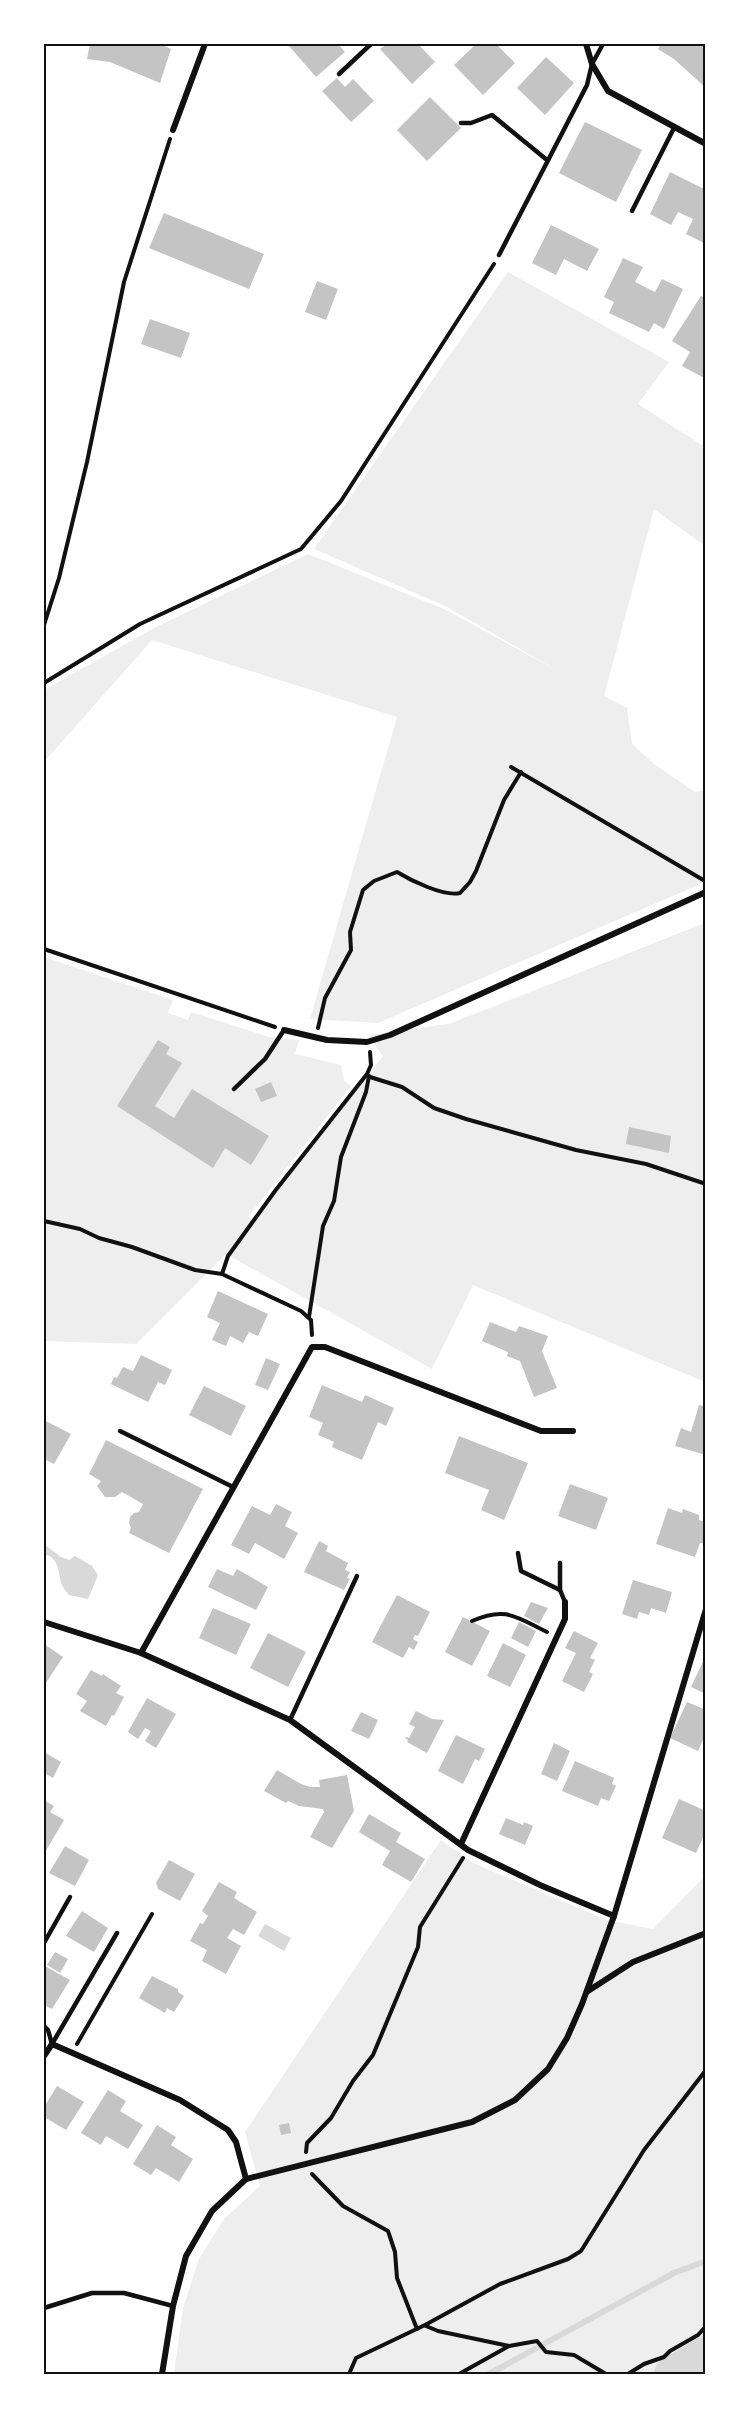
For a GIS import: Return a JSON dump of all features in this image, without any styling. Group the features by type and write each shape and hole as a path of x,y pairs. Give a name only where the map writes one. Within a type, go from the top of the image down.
{"street":[{"path":"173,130 205,44"},
{"path":"586,44 592,64 608,91 705,144"},
{"path":"284,1030 327,1040 367,1042 390,1035 705,892"},
{"path":"141,1653 312,1347 325,1347 541,1431 573,1431"},
{"path":"461,1844 565,1619 565,1602"},
{"path":"162,2374 173,2307 186,2256 212,2211 246,2179 472,2122 515,2100 548,2069 567,2037 587,1992 614,1916 705,1609"},
{"path":"44,1622 141,1653 290,1719 468,1850 540,1885 614,1916"},
{"path":"587,1992 633,1962 705,1933"},
{"path":"44,2056 52,2044 180,2100 228,2130 236,2142 246,2179"}],"lane":[{"path":"339,74 371,44"},
{"path":"499,255 587,85 592,64 603,44"},
{"path":"461,123 471,123 492,116 548,160"},
{"path":"632,211 674,128"},
{"path":"234,1089 265,1059 284,1030"},
{"path":"120,1431 233,1487"},
{"path":"518,1553 521,1571 560,1590"},
{"path":"560,1563 560,1590 565,1602"},
{"path":"290,1719 357,1576"},
{"path":"44,1943 70,1897"},
{"path":"52,2044 117,1933"},
{"path":"44,2026 48,2030 52,2044"},
{"path":"44,2308 92,2293 124,2293 173,2307"}],"path":[{"path":"44,625 59,578 85,474 124,282 173,130"},
{"path":"44,683 140,624 301,549 340,501 499,255"},
{"path":"512,767 705,881"},
{"path":"315,1037 325,998 351,950 350,932 363,890 374,881 397,872 433,889 460,893 476,871 504,800 521,772"},
{"path":"44,949 284,1030"},
{"path":"309,1318 323,1226 334,1201 341,1157 366,1092 371,1065 367,1042"},
{"path":"368,1076 402,1088 435,1108 466,1119 576,1150 646,1164 705,1184"},
{"path":"222,1274 228,1256 275,1191 368,1076"},
{"path":"44,1221 80,1229 99,1238 132,1247 195,1270 222,1274 301,1311 311,1320 312,1347"},
{"path":"472,1621 488,1614 508,1613 556,1636"},
{"path":"417,2329 397,2278 395,2252 388,2231 343,2206 304,2164 307,2143 331,2118 353,2081 373,2055 417,1947 420,1927 468,1850"},
{"path":"72,2052 152,1914"},
{"path":"349,2374 356,2358 425,2325 500,2284 568,2259 581,2251 644,2150 705,2070"},
{"path":"425,2325 438,2331 509,2346 540,2343 546,2352 574,2355 606,2374"},
{"path":"628,2374 644,2364 664,2357 698,2335 705,2326"},
{"path":"459,2374 509,2346"}],"shaded area":[{"path":"508,272 669,362 638,404 705,447 705,546 654,509 604,696 627,708 632,744 654,764 695,792 705,790 705,882 378,1023 310,1019 397,717 152,640 44,762 44,690 154,628 308,554 444,609 560,672 445,606 314,549"},
{"path":"705,923 705,1382 473,1285 432,1369 226,1254 136,1344 44,1341 44,957 173,1000 168,1013 188,1020 191,1012 269,1037 299,1040 295,1054 341,1065 344,1081 351,1086 248,1217 252,1220 383,1056 368,1035 449,1024"},
{"path":"44,1544 61,1557 69,1560 75,1556 92,1566 98,1575 88,1599 69,1595 62,1584 53,1558 44,1554"},
{"path":"441,1840 473,1863 607,1920 653,1929 705,1876 705,2374 174,2374 183,2308 199,2259 224,2219 260,2186 245,2132"},
{"path":"265,1924 291,1938 284,1951 258,1936"}],"building":[{"path":"90,44 160,44 171,49 160,83 110,62 87,59"},
{"path":"292,44 338,44 345,52 316,77 289,46"},
{"path":"387,44 418,44 435,62 412,84 380,49"},
{"path":"476,44 496,44 515,63 483,95 454,65"},
{"path":"661,44 706,44 706,88 674,59 658,49"},
{"path":"546,57 574,83 545,115 517,88"},
{"path":"337,78 345,87 353,79 374,101 351,122 322,91"},
{"path":"430,97 461,128 427,161 397,130"},
{"path":"585,122 642,150 616,202 559,173"},
{"path":"670,172 706,190 706,244 686,234 693,219 678,212 671,225 650,214"},
{"path":"164,213 264,254 249,289 149,248"},
{"path":"551,225 599,249 587,271 564,259 556,275 532,263"},
{"path":"623,258 643,267 635,282 655,292 662,279 683,289 664,329 654,323 649,332 609,313 614,302 604,297"},
{"path":"317,281 338,289 326,320 305,312"},
{"path":"701,296 706,299 706,379 682,366 690,352 672,341"},
{"path":"150,319 190,333 181,358 141,344"},
{"path":"158,1040 170,1047 166,1054 182,1063 155,1106 174,1118 192,1089 269,1136 251,1165 225,1148 213,1168 117,1106"},
{"path":"271,1082 277,1096 261,1102 255,1089"},
{"path":"629,1127 671,1136 669,1153 626,1144"},
{"path":"218,1291 268,1314 258,1336 249,1332 243,1343 230,1336 226,1346 212,1340 220,1323 207,1317"},
{"path":"490,1322 516,1332 519,1326 548,1336 542,1351 557,1388 534,1397 520,1361 507,1356 508,1352 482,1341"},
{"path":"141,1355 172,1370 165,1385 158,1382 148,1402 111,1384 123,1367 133,1371"},
{"path":"266,1358 280,1364 268,1390 255,1385"},
{"path":"322,1385 362,1402 365,1395 394,1408 386,1426 378,1422 362,1460 332,1447 334,1442 318,1435 323,1423 309,1417"},
{"path":"204,1386 246,1406 231,1436 189,1415"},
{"path":"699,1405 706,1407 706,1455 675,1446 681,1428 691,1432"},
{"path":"44,1420 71,1434 54,1464 44,1459"},
{"path":"459,1436 528,1463 504,1520 481,1510 489,1490 445,1473"},
{"path":"106,1440 203,1489 169,1553 129,1533 130,1517 139,1512 143,1504 122,1492 115,1497 105,1497 97,1486 101,1481 89,1474"},
{"path":"570,1484 608,1498 596,1530 558,1516"},
{"path":"276,1504 292,1512 285,1526 298,1533 284,1559 255,1543 249,1554 231,1545 252,1506 270,1515"},
{"path":"668,1508 682,1513 683,1509 699,1515 699,1520 706,1522 706,1543 700,1543 695,1557 656,1544"},
{"path":"319,1541 328,1546 326,1551 348,1563 345,1570 350,1572 347,1578 350,1579 344,1590 304,1572"},
{"path":"217,1569 233,1576 237,1569 268,1587 256,1610 208,1587"},
{"path":"633,1580 672,1592 666,1613 651,1608 649,1615 639,1612 637,1619 622,1614"},
{"path":"397,1595 430,1612 418,1636 415,1635 413,1639 418,1642 414,1650 409,1647 403,1658 372,1642"},
{"path":"531,1602 548,1608 539,1624 524,1616"},
{"path":"213,1608 251,1624 236,1655 199,1638"},
{"path":"463,1617 490,1631 472,1666 445,1652"},
{"path":"519,1622 536,1631 528,1647 511,1638"},
{"path":"574,1631 598,1643 590,1658 595,1660 589,1672 593,1674 584,1692 562,1681 576,1653 565,1648"},
{"path":"268,1633 306,1652 288,1687 250,1668"},
{"path":"503,1643 526,1655 510,1687 487,1676"},
{"path":"44,1644 63,1657 44,1686"},
{"path":"706,1655 706,1694 691,1687"},
{"path":"91,1670 102,1676 103,1674 121,1686 116,1693 124,1697 106,1726 80,1711 87,1701 76,1694"},
{"path":"147,1698 176,1714 156,1748 145,1741 151,1731 145,1728 138,1739 128,1732"},
{"path":"687,1702 706,1710 706,1733 698,1751 670,1738"},
{"path":"416,1711 432,1719 444,1720 427,1753 407,1742 405,1738 409,1738 415,1727 409,1724"},
{"path":"361,1712 378,1720 369,1739 351,1731"},
{"path":"456,1735 485,1749 479,1761 475,1759 463,1784 438,1771"},
{"path":"554,1743 570,1751 557,1781 541,1774"},
{"path":"44,1752 61,1762 53,1778 44,1773 46,1770"},
{"path":"575,1761 614,1778 612,1784 616,1786 609,1801 601,1798 598,1806 562,1791"},
{"path":"277,1770 310,1787 320,1787 319,1780 347,1775 354,1811 332,1848 310,1837 324,1812 323,1809 299,1806 288,1801 286,1803 264,1791"},
{"path":"679,1799 706,1811 706,1831 696,1853 662,1838"},
{"path":"44,1800 54,1806 50,1812 64,1820 44,1854"},
{"path":"369,1814 401,1833 396,1842 425,1859 411,1882 382,1865 390,1851 359,1832"},
{"path":"506,1818 523,1825 524,1822 533,1826 525,1845 499,1834"},
{"path":"65,1846 89,1860 75,1886 49,1873"},
{"path":"169,1860 195,1874 180,1901 158,1889 156,1883"},
{"path":"219,1882 237,1892 234,1898 257,1912 244,1935 233,1929 227,1938 241,1946 226,1974 202,1961 207,1950 190,1941 200,1923 203,1924 208,1916 202,1911"},
{"path":"82,1911 108,1928 94,1952 66,1936"},
{"path":"55,1952 68,1959 60,1973 47,1965"},
{"path":"45,1966 70,1980 52,2009 44,2005"},
{"path":"152,1976 178,1989 178,1992 184,1996 174,2012 167,2008 165,2013 139,1998"},
{"path":"57,2086 84,2102 66,2130 44,2117 44,2107"},
{"path":"108,2090 126,2101 120,2111 143,2125 128,2149 106,2136 101,2145 81,2133"},
{"path":"289,2123 291,2133 281,2135 279,2125"},
{"path":"157,2125 176,2137 171,2145 193,2159 179,2182 156,2168 151,2175 133,2164"}],"waterway":[{"path":"489,2374 674,2273 706,2261"},
{"path":"671,2374 706,2353"}]}
